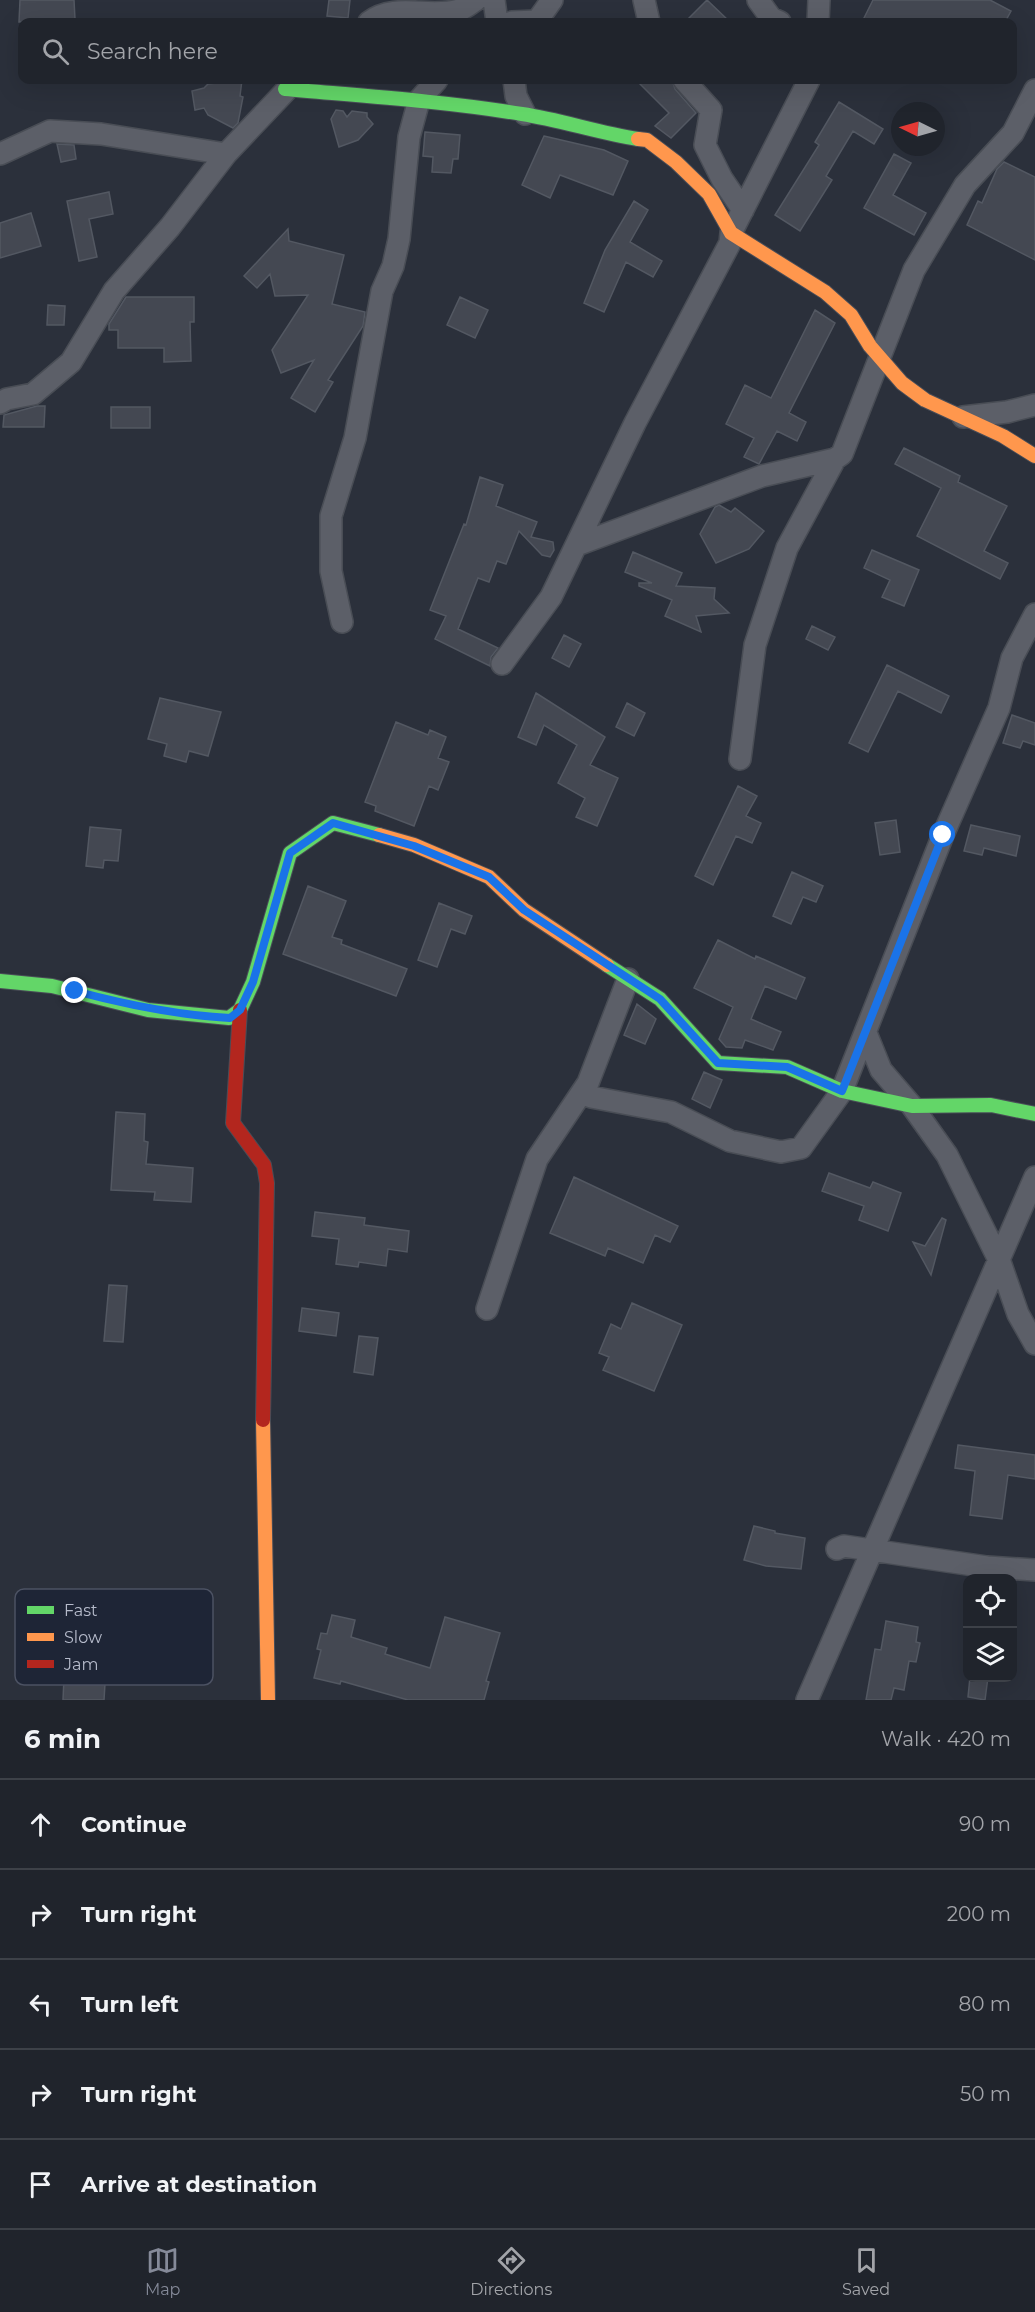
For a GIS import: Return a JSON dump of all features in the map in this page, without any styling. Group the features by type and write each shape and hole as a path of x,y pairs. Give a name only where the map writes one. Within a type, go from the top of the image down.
{"street":[{"path":"375,18 396,12 460,10 476,0"},
{"path":"494,0 496,18"},
{"path":"539,18 552,0"},
{"path":"644,0 648,18"},
{"path":"758,0 771,18"},
{"path":"818,18 819,0"},
{"path":"0,403 7,399 33,394 71,362 114,291 170,227 226,154 291,84 525,114 600,133 647,140 676,162 709,194 731,233 825,292 851,315 879,357 902,383 925,400 1003,436 1035,456"},
{"path":"342,622 331,572 331,516 355,438 382,291 393,266 399,239 408,137 419,100 433,84"},
{"path":"514,84 516,96 525,114"},
{"path":"688,84 711,110 705,145 722,179 743,210"},
{"path":"502,664 551,597 634,423 730,243 731,233 807,84"},
{"path":"577,545 762,476 835,459 842,454 914,270 965,185 1013,132 1035,90"},
{"path":"0,154 50,131 101,134 226,154"},
{"path":"963,417 1007,412 1035,405"},
{"path":"740,759 755,645 787,548 835,459"},
{"path":"591,1097 671,1112 730,1141 781,1152 801,1148 842,1091 943,835 999,708 1012,658 1035,614"},
{"path":"268,1700 263,1441 267,1183 264,1165 249,1148 233,1123 240,1010 253,982 290,853 333,823 414,846 489,877 524,910 660,999 718,1063 787,1067 842,1091 912,1106 991,1105 1035,1114"},
{"path":"487,1310 537,1159 588,1083 628,979"},
{"path":"0,981 75,991 136,1008 183,1015 230,1018 240,1010"},
{"path":"866,1033 881,1070 912,1106 947,1155 1000,1262 1018,1314 1035,1344"},
{"path":"807,1700 870,1550 1000,1262 1035,1177"},
{"path":"837,1549 844,1546 987,1567 1035,1570"}],"building":[{"path":"20,0 74,0 75,18 19,18"},
{"path":"329,0 350,0 348,18 327,16"},
{"path":"707,0 726,18 689,18"},
{"path":"873,0 990,0 1011,11 1007,18 864,18"},
{"path":"208,84 242,84 240,96 243,97 238,123 233,128 208,115 204,108 195,110 192,91 204,88"},
{"path":"640,84 673,84 696,113 671,138 655,126 669,113"},
{"path":"839,102 883,129 874,144 853,131 826,176 832,180 800,231 775,215 819,145 815,142"},
{"path":"336,110 343,111 347,117 352,111 367,113 367,117 373,124 358,140 339,147 331,119"},
{"path":"425,132 460,135 458,159 453,159 451,173 432,172 433,157 423,156"},
{"path":"544,136 604,150 628,161 613,195 560,175 550,198 522,185"},
{"path":"57,144 74,145 76,159 61,162"},
{"path":"893,156 911,163 893,195 926,213 914,235 864,208"},
{"path":"1004,162 1035,177 1035,260 967,225 978,201 982,203 997,169"},
{"path":"109,192 113,214 89,219 97,257 79,261 67,201"},
{"path":"634,201 648,210 630,242 662,261 653,277 626,262 604,312 584,303 605,250"},
{"path":"31,213 41,246 0,258 0,223"},
{"path":"288,229 289,241 344,255 332,304 365,312 363,326 328,380 333,382 315,412 291,398 314,360 281,373 272,350 308,295 275,296 270,274 257,288 244,276"},
{"path":"126,297 194,297 194,322 190,322 191,361 164,362 164,348 118,348 118,330 109,330 109,324"},
{"path":"460,297 488,310 475,338 447,325"},
{"path":"48,305 65,306 64,325 47,325"},
{"path":"815,310 835,323 789,413 806,422 797,441 777,431 759,464 744,457 754,438 726,424 745,385 771,398"},
{"path":"45,406 44,427 3,427 4,415"},
{"path":"111,407 150,407 150,428 111,428"},
{"path":"904,448 960,476 958,482 1007,506 984,551 1008,563 1000,579 917,536 941,488 895,464"},
{"path":"480,477 503,485 496,506 537,522 531,537 553,542 554,550 550,557 542,555 519,531 506,564 497,561 489,582 478,578 458,629 498,648 491,657 490,666 435,639 446,616 430,610 464,524 466,525"},
{"path":"719,505 731,512 735,508 764,531 749,549 716,563 700,534 715,507"},
{"path":"872,550 919,570 904,606 882,597 890,580 864,568"},
{"path":"633,552 682,573 676,586 715,588 714,599 729,613 696,616 701,632 665,616 672,600 639,586 639,583 652,583 625,572"},
{"path":"812,626 835,637 828,650 806,639"},
{"path":"564,635 581,644 569,667 552,658"},
{"path":"887,665 949,696 941,713 898,691 868,752 849,743"},
{"path":"536,693 605,737 590,765 618,778 597,826 576,817 585,798 558,783 577,745 544,725 536,745 518,737"},
{"path":"160,698 221,712 208,756 189,751 186,762 164,756 167,744 148,739"},
{"path":"627,703 645,713 634,736 616,727"},
{"path":"1012,715 1035,723 1035,745 1023,741 1020,748 1003,743"},
{"path":"396,722 428,735 430,730 446,737 438,758 449,762 438,790 429,786 414,826 375,811 376,806 365,802"},
{"path":"738,786 757,796 746,816 761,823 752,843 736,836 713,885 695,876"},
{"path":"896,820 900,852 880,855 875,823"},
{"path":"971,825 1020,836 1016,856 984,848 982,855 964,851"},
{"path":"90,827 121,830 118,861 104,860 103,868 86,866"},
{"path":"792,872 823,886 816,902 803,897 791,924 773,916"},
{"path":"308,886 346,901 332,937 342,940 341,944 407,969 396,996 283,954"},
{"path":"439,903 472,916 465,934 451,929 437,967 418,960"},
{"path":"718,940 755,959 756,956 805,978 796,999 765,986 751,1019 781,1032 773,1050 745,1040 742,1048 726,1047 719,1039 733,1007 694,988"},
{"path":"637,1004 656,1019 645,1044 624,1035"},
{"path":"704,1072 722,1080 710,1108 692,1099"},
{"path":"116,1112 145,1114 144,1141 148,1142 146,1164 193,1168 191,1202 154,1200 155,1192 111,1190"},
{"path":"829,1173 870,1188 873,1182 901,1193 888,1231 859,1220 864,1206 822,1191"},
{"path":"574,1177 678,1226 670,1242 655,1235 643,1263 608,1248 605,1256 550,1233"},
{"path":"315,1212 365,1218 364,1225 409,1231 407,1252 388,1249 386,1266 359,1262 358,1267 336,1264 339,1239 312,1236"},
{"path":"942,1218 946,1220 931,1275 913,1242 925,1246"},
{"path":"109,1285 127,1286 123,1342 104,1341"},
{"path":"632,1303 682,1325 654,1391 603,1370 609,1357 599,1353 611,1324 621,1329"},
{"path":"302,1308 339,1313 336,1336 299,1331"},
{"path":"359,1336 378,1338 373,1375 354,1372"},
{"path":"958,1445 1035,1455 1035,1479 1008,1475 1002,1519 970,1515 975,1471 955,1468"},
{"path":"754,1526 775,1531 775,1533 805,1538 801,1569 766,1566 744,1560"},
{"path":"332,1615 355,1620 351,1637 387,1648 385,1654 430,1668 445,1617 500,1633 486,1681 489,1682 484,1700 408,1700 341,1681 340,1684 314,1678 321,1650 317,1649 321,1633 327,1634"},
{"path":"886,1621 918,1627 916,1642 920,1643 916,1662 909,1661 904,1690 894,1688 891,1700 866,1700 875,1649 881,1650"},
{"path":"970,1682 987,1682 985,1700 968,1697"},
{"path":"64,1685 105,1685 104,1700 63,1700"}],"traffic: fast":[{"path":"285,89 492,109 638,139"},
{"path":"0,981 52,986 148,1010 229,1018 240,1010 253,982 290,853 333,823 379,835"},
{"path":"607,965 660,999 718,1063 787,1067 842,1091 912,1106 991,1105 1035,1114"}],"traffic: slow":[{"path":"638,139 647,140 676,162 709,194 731,233 825,292 851,315 870,346 902,383 925,400 1003,436 1035,456"},
{"path":"379,835 414,845 489,877 524,910 607,965"},
{"path":"263,1420 268,1700"}],"traffic: jam":[{"path":"240,1010 233,1123 264,1165 267,1183 263,1420"}],"route":[{"path":"75,991 136,1008 183,1015 230,1018 240,1010 253,982 290,853 333,823 414,846 489,877 524,910 660,999 718,1063 787,1067 842,1091 943,835"}]}
